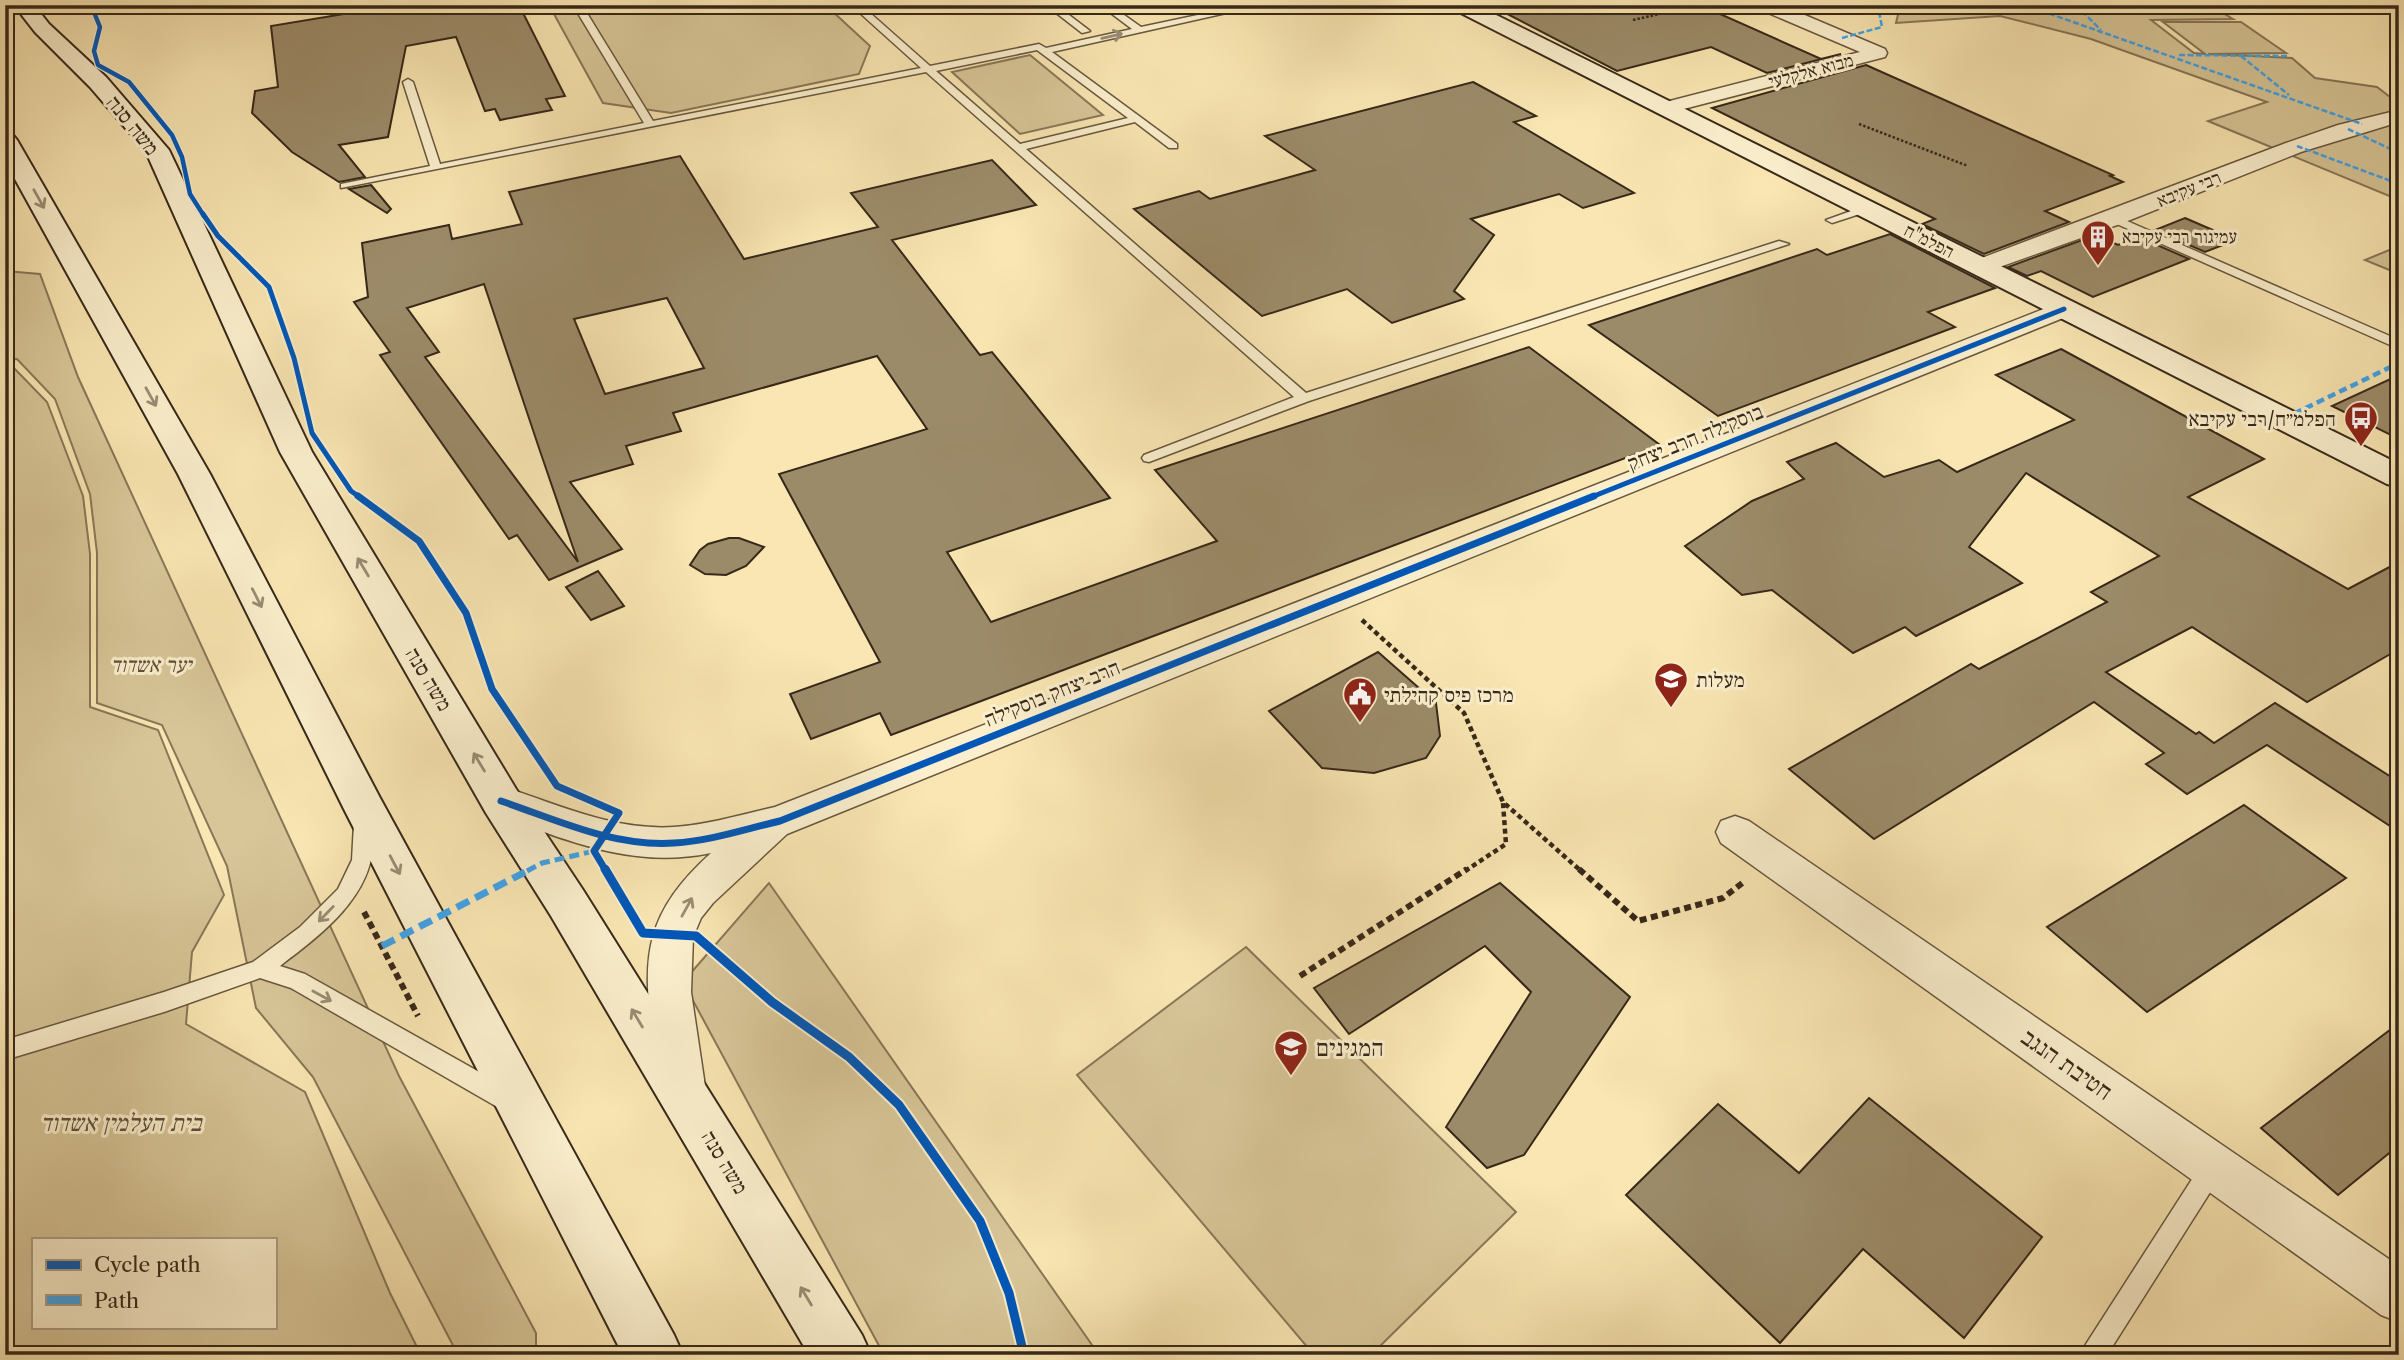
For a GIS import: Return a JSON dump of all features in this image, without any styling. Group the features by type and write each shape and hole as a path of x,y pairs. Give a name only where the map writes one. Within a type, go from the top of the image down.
{"main road":[{"name":"משה סנה","path":"24,5 42,28 98,82 157,150 296,452 501,801 568,903 842,1355"},
{"name":"הפלמ\"ח","path":"1460,5 2399,477"},
{"path":"5,140 194,474 365,808 654,1355"}],"street":[{"name":"מבוא אלקלעי","path":"1665,108 1878,54 1765,5"},
{"name":"רבי עקיבא","path":"1980,267 2114,219 2297,146 2361,124 2399,116"},
{"name":"בוסקילה הרב יצחק","path":"1338,598 2064,309"},
{"name":"הרב יצחק בוסקילה","path":"501,801 605,836 634,842 674,843 780,821 1338,598"},
{"name":"הרב יצחק בוסקילה","path":"683,1093 669,979 672,935 693,897 733,856 780,821"},
{"name":"חטיבת הנגב","path":"1735,832 2399,1297"}],"lane":[{"path":"577,5 650,124"},
{"path":"855,5 1304,398"},
{"path":"1039,47 1090,29 1050,5"},
{"path":"1104,5 1121,22 1139,30"},
{"path":"345,186 927,68 1139,30 1258,5"},
{"path":"1121,22 1139,18"},
{"path":"1039,47 1173,146"},
{"path":"408,82 436,168"},
{"path":"1018,148 1136,119"},
{"path":"1832,220 1865,209"},
{"path":"2114,219 2399,345"},
{"path":"1149,458 1304,398 1783,244"},
{"path":"5,1050 164,1002 260,969 307,933 345,895 362,860 365,808"},
{"path":"260,969 297,981 526,1111"},
{"path":"2092,1355 2213,1167"}],"path":[{"path":"1633,20 1700,5"},
{"path":"1859,124 1968,166"},
{"path":"1300,976 1506,844 1503,802 1464,713 1338,598"},
{"path":"1503,802 1638,921 1723,898 1774,859"},
{"path":"345,895 357,899 425,1028 411,1046"}],"green space":[{"path":"549,5 779,5 832,11 870,46 859,74 671,113 603,103"},
{"path":"2209,5 2233,19 2151,20 2194,53 2205,54 2163,22 2241,22 2286,53 2208,54 2292,58 2315,78 2377,87 2399,104 2399,142 2393,145 2399,147 2399,200 2208,121 2267,102 2091,39 2000,16 1896,23 1900,7"},
{"path":"1030,55 1103,115 1020,134 952,72"},
{"path":"2399,246 2399,274 2365,260"},
{"name":"יער אשדוד","path":"5,271 40,274 78,377 399,1076 536,1333 536,1355 458,1355 313,1077 256,1008 227,866 162,725 97,703 97,553 90,494 55,399 17,359 5,360"},
{"name":"בית העלמין אשדוד","path":"10,364 47,402 83,496 90,554 90,707 158,730 224,895 192,952 186,1024 305,1092 390,1293 421,1355 5,1355 5,365"},
{"path":"769,883 1099,1355 884,1355 683,982"},
{"path":"1246,947 1516,1212 1371,1355 1314,1355 1077,1075"}],"building":[{"path":"347,5 519,5 565,96 546,99 552,110 500,120 495,109 485,111 456,37 406,46 388,137 339,145 365,177 339,182 292,152 252,113 255,91 278,87 271,26 350,13"},
{"path":"1490,5 1700,5 1821,59 1841,54 1767,73 1711,47 1617,71"},
{"path":"1866,65 2113,175 2110,176 2123,182 2045,211 2069,222 1984,254 1922,224 1935,219 1712,108"},
{"path":"1473,82 1536,116 1514,122 1634,193 1583,208 1559,194 1471,219 1494,235 1454,291 1464,299 1392,323 1347,289 1262,316 1134,209 1199,191 1210,199 1315,170 1265,136"},
{"path":"680,156 744,259 878,227 851,193 992,160 1036,205 892,240 980,355 992,352 1110,498 947,552 991,622 1217,541 1155,470 1529,347 1660,445 891,735 880,713 811,739 790,694 880,662 779,474 927,429 877,356 673,413 681,431 626,446 633,464 570,482 622,549 549,580 517,535 509,539 380,355 390,352 354,302 368,297 362,243 449,225 452,239 522,224 509,192","holes":["484,284 540,451 578,562 425,357 439,352 407,308","667,298 704,368 605,394 574,319"]},
{"path":"371,185 391,209 387,213 349,189"},
{"path":"2185,218 2236,240 2205,252 2155,230"},
{"path":"1890,234 1995,288 1928,312 1955,327 1718,416 1589,325 1817,249 1827,255"},
{"name":"עמיגור רבי עקיבא","path":"2096,235 2118,245 2139,237 2189,259 2093,297 2041,271 2027,276 2008,267"},
{"path":"2061,349 2264,459 2188,497 2348,589 2399,562 2399,649 2307,702 2192,627 2106,672 2196,734 2199,732 2214,743 2275,703 2399,782 2399,832 2267,745 2187,794 2146,764 2164,753 2094,702 1874,839 1789,769 1971,664 1979,669 2107,602 2091,592 2159,556 2026,473 1969,547 2022,583 1916,636 1905,627 1853,653 1772,590 1742,595 1685,546 1752,501 1804,479 1787,462 1836,443 1884,477 1939,460 1957,472 2074,420 1996,375"},
{"path":"2399,375 2399,439 2332,406"},
{"path":"739,538 764,547 746,566 726,575 705,574 690,565 700,550 708,544"},
{"path":"598,571 624,606 591,620 566,587"},
{"name":"מרכז פיס קהילתי","path":"1378,652 1436,703 1440,736 1426,758 1374,773 1322,768 1269,711"},
{"path":"2244,805 2346,878 2147,1012 2047,927"},
{"path":"1500,883 1630,997 1524,1155 1487,1168 1446,1127 1531,992 1485,946 1349,1034 1314,988"},
{"path":"2399,1023 2399,1145 2338,1195 2261,1128"},
{"path":"1869,1098 2042,1237 1964,1338 1863,1249 1780,1343 1626,1195 1718,1104 1799,1173"}],"marked path":[{"path":"1470,10 1494,5"},
{"path":"1842,38 1882,27 1878,6 1892,5"},
{"path":"2025,5 2362,124"},
{"path":"2076,5 2101,30"},
{"path":"2179,55 2287,56"},
{"path":"2241,56 2289,95"},
{"path":"2348,129 2399,153"},
{"path":"2297,146 2399,184"},
{"path":"2283,419 2399,363"},
{"path":"382,946 542,863 594,851"}],"cycle path":[{"path":"91,5 100,27 94,51 98,65 129,82 172,135 182,157 190,194 218,236 269,287 294,358 312,433 351,491 419,541 466,613 492,689 557,786 619,813 594,851 643,933 696,936 772,1002 849,1057 899,1105 980,1221 1009,1293 1024,1355"},
{"path":"501,801 607,837 652,843 700,839 780,821 2064,309"}],"place":[{"name":"עמיגור רבי עקיבא","path":"2098,267"},
{"name":"הפלמ״ח/רבי עקיבא","path":"2361,448"},
{"name":"מעלות","path":"1671,709"},
{"name":"מרכז פיס קהילתי","path":"1360,724"},
{"name":"המגינים","path":"1291,1077"}]}
